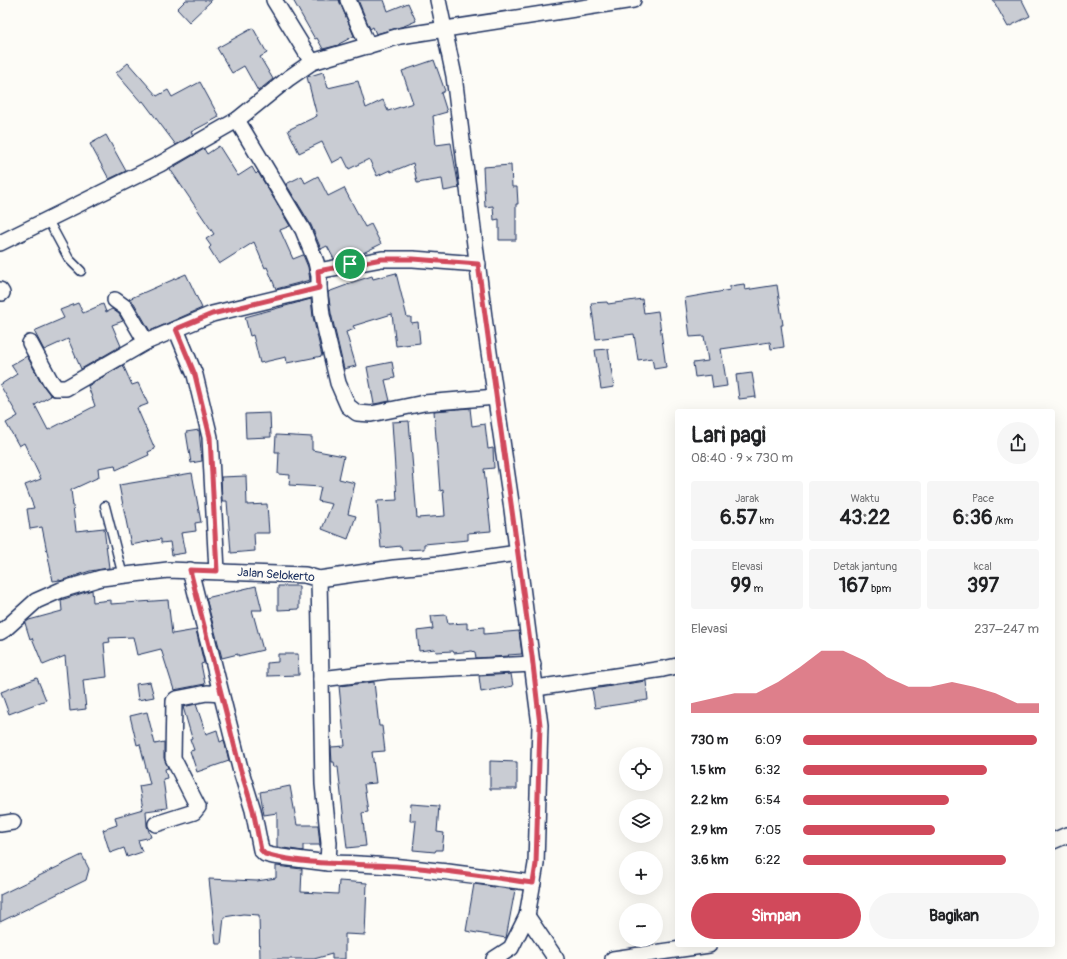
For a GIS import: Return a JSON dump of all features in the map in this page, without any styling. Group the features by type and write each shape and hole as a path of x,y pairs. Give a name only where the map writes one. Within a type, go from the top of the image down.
{"street":[{"path":"274,0 312,62"},
{"path":"348,0 368,46"},
{"path":"438,0 454,76 540,725 536,864 527,916 511,948 494,959"},
{"path":"0,243 160,164 237,120 289,78 312,62 400,36 633,0"},
{"path":"237,120 303,230 316,262 322,315 338,383 348,406 357,413 371,414 424,403 496,397"},
{"path":"318,271 382,259 413,259 478,264"},
{"path":"30,343 56,388 66,388 146,342 212,314 319,288"},
{"path":"115,300 126,308 146,342"},
{"path":"176,329 195,375 210,437 217,571"},
{"name":"Jalan Selokerto","path":"0,632 36,601 61,590 101,578 168,570 190,570 305,575 319,579 518,553"},
{"path":"190,570 240,768 253,810 261,850 265,854 328,864 408,867 533,883"},
{"path":"319,579 323,784 329,843 328,864"},
{"path":"321,679 388,671 533,664"},
{"path":"536,688 675,666"},
{"path":"156,824 194,812 198,807 173,756 174,701 176,699 207,693 221,694"},
{"path":"1055,840 1067,835"},
{"path":"527,916 556,959"},
{"path":"613,959 680,954 703,947"}],"lane":[{"path":"48,220 69,259 80,270"},
{"path":"105,506 123,576"}],"building":[{"path":"186,0 212,0 189,22 177,9"},
{"path":"293,0 339,0 354,36 339,45 323,49 317,38 315,39"},
{"path":"358,0 384,0 388,11 408,3 416,21 376,34 373,27 370,29"},
{"path":"993,0 1022,0 1030,16 1008,27"},
{"path":"253,28 267,53 260,57 273,79 258,91 244,66 232,73 217,48"},
{"path":"434,60 445,91 441,93 447,112 433,116 436,145 451,143 459,188 444,191 442,179 417,183 413,163 391,172 390,170 377,176 369,159 349,169 343,157 332,163 322,142 299,153 288,130 317,116 307,77 323,72 328,88 358,81 366,108 383,100 388,111 413,103 402,71"},
{"path":"128,63 157,96 168,90 172,97 200,82 219,117 191,132 193,135 176,145 143,101 141,102 116,73"},
{"path":"106,135 126,171 109,179 90,144"},
{"path":"219,146 238,176 252,167 256,174 258,172 290,226 280,230 293,259 303,255 308,267 310,280 276,289 254,242 219,264 209,248 211,246 206,239 214,234 170,169 204,149 207,154"},
{"path":"511,165 512,187 517,187 518,204 516,204 516,240 499,240 499,219 494,220 493,206 485,207 483,167"},
{"path":"302,176 305,183 318,176 328,196 344,188 365,227 371,224 381,244 361,254 334,259 327,246 321,249 311,225 286,184"},
{"path":"396,273 407,317 411,317 411,323 418,322 420,343 396,346 392,314 353,326 355,329 346,332 356,366 344,369 331,313 328,292 372,276 373,279"},
{"path":"186,274 202,308 150,331 134,303 129,299"},
{"path":"744,284 745,290 777,285 783,325 781,325 784,347 771,349 770,342 721,349 727,386 713,388 711,375 695,377 693,363 708,361 704,336 690,337 685,298 730,290 730,286"},
{"path":"311,299 313,317 322,356 287,363 286,357 260,363 253,335 250,336 245,317"},
{"path":"642,299 644,313 658,311 666,367 654,369 652,358 638,360 634,334 596,339 591,303 607,302 608,304"},
{"path":"78,303 83,313 103,304 106,312 112,309 119,314 123,321 112,325 121,346 81,369 68,339 44,350 34,331 64,318 60,310"},
{"path":"608,349 614,387 601,389 595,350"},
{"path":"27,356 42,384 51,396 35,405 48,430 95,406 88,386 123,365 132,385 138,383 148,404 137,408 155,449 148,452 149,455 116,470 115,465 98,468 99,477 71,490 76,531 104,528 109,568 90,571 60,581 53,581 42,527 30,529 27,509 34,508 25,485 41,479 24,443 19,446 6,423 18,416 0,385 17,374 11,365"},
{"path":"392,362 395,378 385,380 390,401 374,404 367,367"},
{"path":"752,373 756,397 739,399 736,375"},
{"path":"470,408 472,426 485,424 488,449 493,448 494,468 484,469 491,531 468,533 468,540 424,544 424,549 402,550 401,546 381,548 377,501 397,500 392,422 409,421 417,518 445,516 443,490 440,491 434,411"},
{"path":"270,413 271,437 246,438 245,414"},
{"path":"199,430 202,461 191,463 186,432"},
{"path":"276,435 312,437 312,450 344,456 339,479 355,483 348,514 356,516 348,539 322,529 332,504 318,501 321,487 289,485 290,475 278,474 279,452 275,452"},
{"path":"192,473 201,522 195,523 196,531 181,533 185,553 172,555 170,542 161,543 161,539 131,545 119,485"},
{"path":"246,476 247,505 267,504 269,533 254,533 255,551 231,553 227,501 222,501 221,477"},
{"path":"256,586 262,610 252,610 263,650 222,658 206,598"},
{"path":"278,586 299,586 299,609 278,610"},
{"path":"92,590 93,602 111,600 111,604 168,600 172,634 196,630 204,663 201,664 205,684 174,690 161,649 137,655 133,637 109,638 110,642 104,643 107,677 83,680 86,709 70,711 65,656 43,665 32,638 30,639 25,623 29,620 62,611 61,600"},
{"path":"446,615 448,624 467,623 467,629 484,627 484,634 519,631 522,654 476,658 475,652 472,651 454,653 453,651 436,652 435,649 419,651 417,631 433,629 431,616"},
{"path":"278,654 298,654 299,675 267,676 267,663 278,662"},
{"path":"511,674 513,686 481,692 479,676"},
{"path":"37,678 46,700 9,714 1,692"},
{"path":"646,681 648,700 595,708 592,689"},
{"path":"150,682 154,697 138,700 136,684"},
{"path":"374,682 379,726 382,726 385,751 372,752 376,783 364,784 368,812 362,813 366,846 347,848 338,767 335,767 334,762 332,762 331,747 345,746 339,686"},
{"path":"196,704 206,734 217,730 220,742 224,740 229,761 197,772 190,751 194,750 183,707"},
{"path":"147,712 155,744 164,742 164,758 168,768 165,769 167,778 163,779 167,808 146,811 147,826 151,837 138,840 142,852 127,857 124,848 110,853 103,830 117,825 115,817 143,809 139,786 150,784 140,744 137,745 130,716"},
{"path":"490,761 517,762 517,789 490,789"},
{"path":"290,786 297,825 318,825 320,845 303,845 303,851 277,847 277,813 264,815 260,792"},
{"path":"411,804 439,806 437,832 444,833 442,850 436,850 435,852 413,850 416,821 410,821"},
{"path":"82,855 89,869 86,880 0,922 0,895"},
{"path":"276,866 302,869 301,892 338,894 339,881 367,883 365,935 345,934 345,959 332,959 332,954 314,959 260,959 259,915 243,914 224,917 221,944 216,944 209,879 257,881 276,878"},
{"path":"474,884 515,890 506,938 466,931"}],"route":[{"path":"382,259 413,259 478,264 485,325 532,656 540,725 536,864 533,883 408,867 328,864 273,856 265,854 261,850 253,810 240,768 190,570 217,571 210,437 195,375 176,329 196,322 212,314 319,288 318,271 350,264 382,259"}]}
